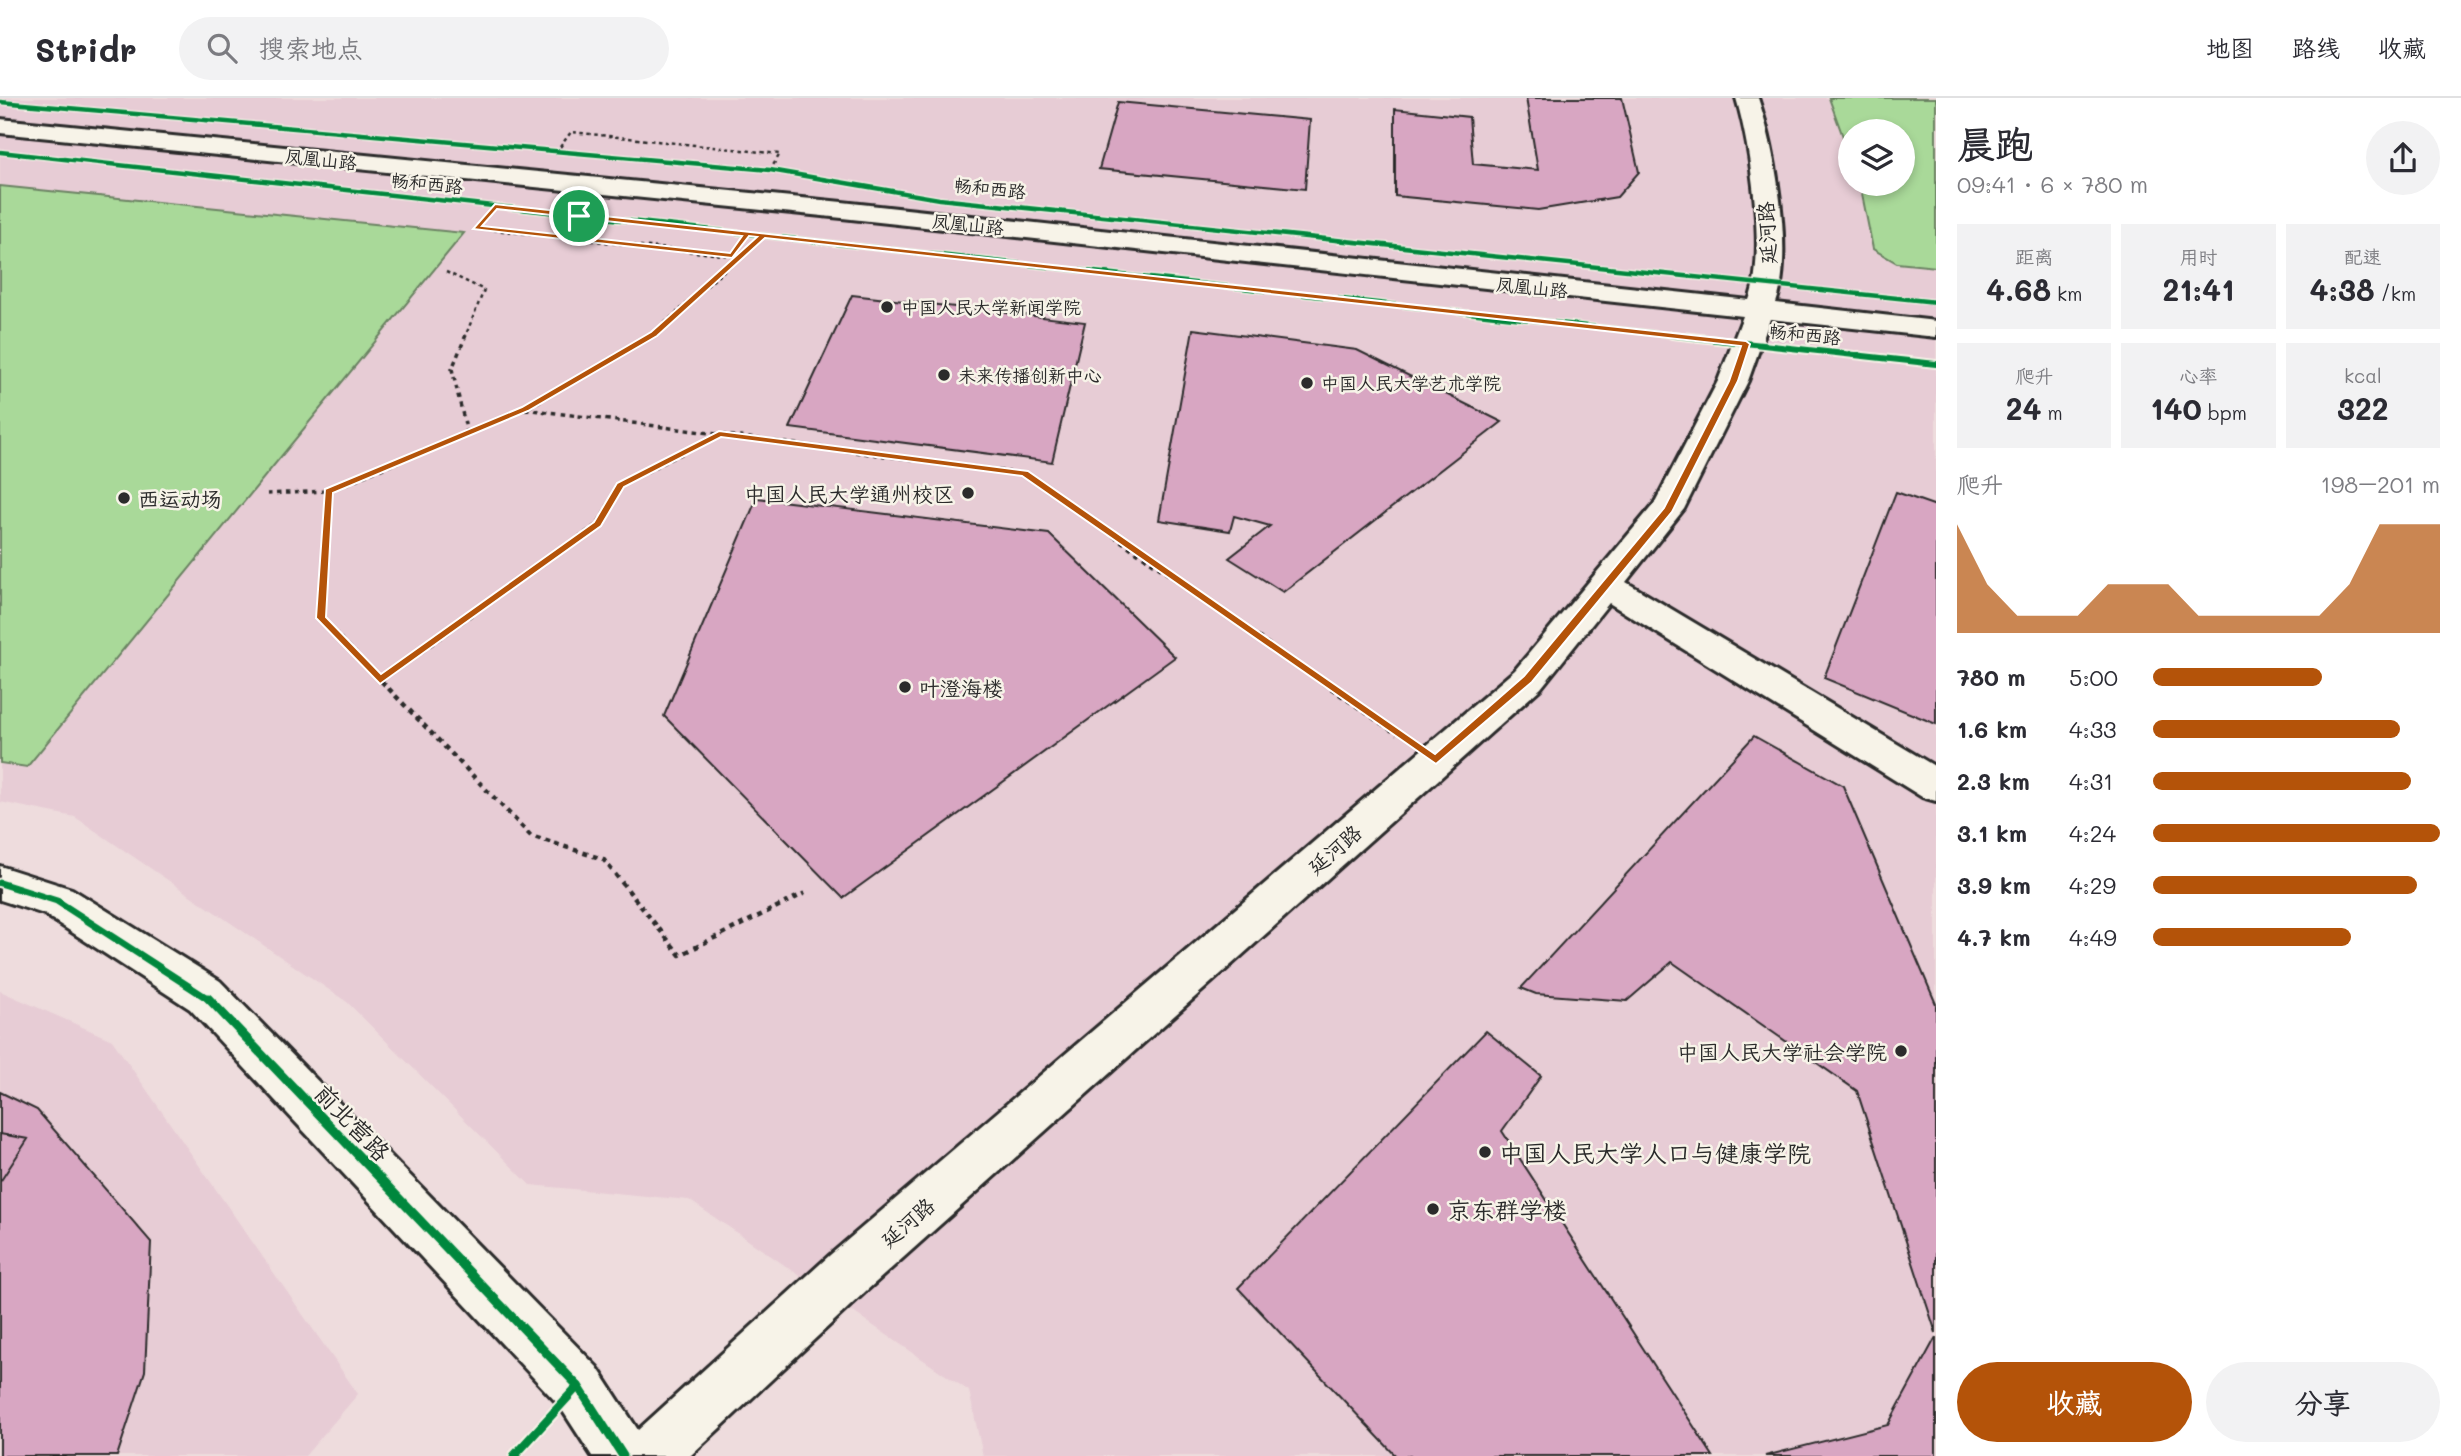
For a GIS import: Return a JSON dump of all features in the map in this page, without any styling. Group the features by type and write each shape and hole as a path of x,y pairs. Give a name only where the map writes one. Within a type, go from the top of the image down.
{"street":[{"name":"延河路","path":"650,1456 848,1273 1528,679 1668,509 1734,381 1769,285 1769,233 1758,132 1747,98"},
{"name":"凤凰山路","path":"0,126 842,210 1760,312 1936,329"},
{"path":"1605,585 1936,786"},
{"name":"前北营路","path":"0,883 57,901 205,995 578,1386 624,1456"}],"path":[{"path":"570,152 557,150 571,132 780,154 770,170"},
{"path":"757,169 783,173"},
{"path":"495,206 476,228 732,256 747,234"},
{"path":"734,233 776,237"},
{"path":"267,494 328,491 525,409 654,334 764,236"},
{"path":"446,272 484,290 452,369 467,433"},
{"path":"525,409 1025,474 1436,760"},
{"path":"380,680 598,524 620,485 719,434"},
{"path":"328,491 321,618 531,836 603,859 680,955 805,893"}],"shaded area":[{"name":"中国人民大学通州校区","path":"0,98 1936,98 1936,1456 983,1456 969,1391 689,1200 530,1185 347,1002 75,817 0,802"},
{"path":"0,991 112,1040 358,1394 305,1456 0,1456"}],"green space":[{"path":"1829,98 1936,98 1936,267 1897,263 1873,249 1862,196 1915,196 1915,119 1838,119 1838,123"},
{"name":"西运动场","path":"0,186 464,233 27,767 0,763"}],"building":[{"path":"1526,98 1622,98 1639,172 1617,197 1538,210 1395,196 1395,109 1469,117 1473,164 1538,170"},
{"path":"1118,102 1310,120 1305,189 1099,169"},
{"name":"未来传播创新中心","path":"852,295 1085,322 1052,462 790,428"},
{"path":"1193,329 1357,350 1502,422 1283,592 1229,558 1270,526 1234,516 1230,531 1159,520"},
{"path":"1896,492 1936,506 1936,724 1824,678"},
{"name":"叶澄海楼","path":"757,498 1049,534 1175,657 843,898 664,716"},
{"path":"1754,736 1843,786 1936,1004 1936,1333 1857,1091 1672,962 1627,1001 1536,994 1521,988"},
{"name":"京东群学楼","path":"1486,1031 1541,1076 1502,1131 1713,1456 1396,1456 1238,1288"},
{"path":"0,1092 37,1110 151,1242 145,1371 117,1456 0,1456"},
{"path":"0,1134 28,1139 0,1182"},
{"path":"1936,1337 1936,1456 1765,1456 1888,1425"}],"cycle path":[{"name":"畅和西路","path":"0,102 770,170 939,199 1936,302"},
{"name":"畅和西路","path":"0,152 1936,364"},
{"path":"0,883 57,901 205,995 578,1386 623,1456"},
{"path":"514,1456 578,1386"}],"place":[{"name":"中国人民大学新闻学院","path":"887,307"},
{"name":"未来传播创新中心","path":"944,375"},
{"name":"中国人民大学艺术学院","path":"1307,383"},
{"name":"中国人民大学通州校区","path":"968,493"},
{"name":"西运动场","path":"124,498"},
{"name":"叶澄海楼","path":"905,687"},
{"name":"中国人民大学社会学院","path":"1901,1051"},
{"name":"中国人民大学人口与健康学院","path":"1485,1152"},
{"name":"京东群学楼","path":"1433,1209"}],"route":[{"path":"579,216 495,206 476,228 732,256 747,234 1746,344 1734,381 1668,509 1528,679 1436,760 1025,474 719,434 620,485 598,524 380,680 321,618 328,491 525,409 654,334 727,272 764,236 579,216"}]}
